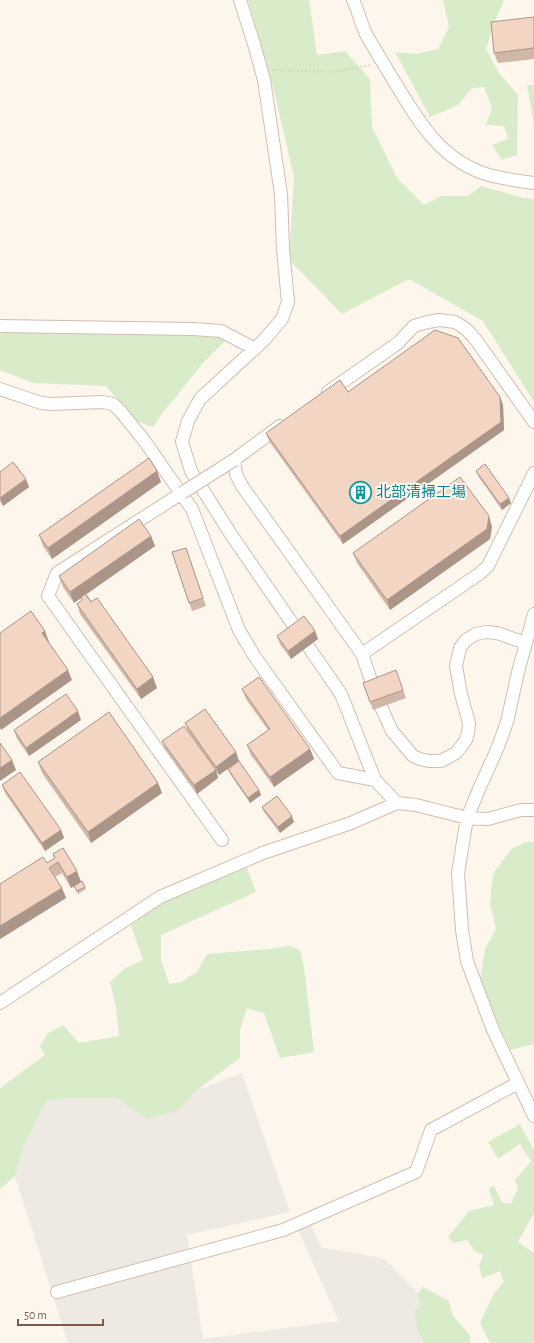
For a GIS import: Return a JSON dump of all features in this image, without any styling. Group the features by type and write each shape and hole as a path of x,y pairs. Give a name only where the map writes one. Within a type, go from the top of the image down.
{"street":[{"path":"240,0 264,80 280,194 288,302 282,319 255,349 200,399 188,421 182,442 191,471 207,497 341,694 375,780 397,803"},
{"path":"354,0 367,34 383,63 423,127 434,140 449,154 474,169 504,178 534,183"},
{"path":"321,397 398,343 414,326 439,320 454,322 466,329 476,340 534,422"},
{"path":"0,326 221,331 255,349"},
{"path":"0,389 41,403 103,402 113,404 143,439 192,509 239,630 255,657 338,774 375,780"},
{"path":"222,840 48,596 57,573 234,460 289,420"},
{"path":"234,460 236,474 242,486 362,654 377,698 392,731 413,756 429,762 441,761 456,753 462,747 468,734 469,723 461,694 456,666 460,648 466,640 476,634 486,632 497,633 526,643"},
{"path":"362,654 479,574 488,566 534,474"},
{"path":"534,614 507,722 498,747 467,818 458,873 464,946 467,961 484,1009 534,1116"},
{"path":"0,1002 160,898 263,853 351,823 397,803 416,805 467,818 488,819 521,810 534,810"},
{"path":"57,1292 283,1230 416,1172 431,1130 518,1083"}],"path":[{"path":"261,69 300,72 332,72 383,63"}],"shaded area":[{"path":"242,1073 290,1212 187,1235 203,1339 339,1321 298,1230 311,1225 321,1247 385,1259 418,1293 420,1336 424,1343 68,1343 15,1176 22,1149 47,1101 71,1098 117,1098 130,1108 177,1111 197,1090"}],"green space":[{"path":"248,0 309,0 317,55 345,51 370,79 372,127 397,178 424,205 441,196 468,196 481,186 524,198 534,199 534,402 483,321 409,279 342,314 289,260 294,177 274,91"},
{"path":"443,0 504,0 495,21 486,49 499,73 518,95 517,155 502,160 492,145 508,139 504,126 486,125 492,108 484,87 472,88 458,105 430,117 395,52 416,54 438,49 449,27"},
{"path":"527,85 534,85 534,125"},
{"path":"31,323 214,336 227,339 202,364 163,412 153,427 136,421 106,386 33,383 0,370 0,334"},
{"path":"526,842 534,842 534,1044 511,1050 479,986 485,949 496,929 490,903 493,874 511,849"},
{"path":"243,857 256,892 161,935 161,959 169,984 181,982 197,972 207,954 289,946 300,950 304,967 314,1052 280,1058 264,1013 247,1008 240,1030 240,1058 197,1090 177,1111 149,1119 130,1108 117,1098 71,1098 47,1101 22,1149 15,1176 0,1189 0,1088 45,1055 40,1046 47,1034 63,1025 79,1043 119,1036 116,1007 110,982 124,969 143,960 126,911 194,883"},
{"path":"520,1124 534,1150 534,1213 518,1242 534,1253 534,1343 490,1343 480,1323 494,1293 504,1282 500,1271 482,1278 479,1266 483,1255 475,1251 467,1240 453,1243 448,1237 469,1211 494,1205 489,1188 494,1186 502,1202 511,1204 518,1188 515,1180 531,1161 520,1144 498,1159 488,1142"},
{"path":"423,1287 449,1301 453,1316 470,1335 470,1343 424,1343 417,1328 415,1311 419,1307 418,1293"}],"building":[{"path":"534,17 534,48 494,53 491,22"},
{"name":"北部清掃工場","path":"435,330 458,338 500,397 501,422 340,536 266,433 340,380 348,392"},
{"path":"149,458 157,471 48,548 39,535"},
{"path":"13,462 26,479 0,498 0,472"},
{"path":"485,464 509,498 500,504 476,471"},
{"path":"460,477 489,516 487,529 387,600 353,553"},
{"path":"139,519 151,536 70,592 59,576"},
{"path":"186,548 203,598 189,603 172,552"},
{"path":"85,594 91,602 97,598 153,677 137,689 77,604 82,600 81,597"},
{"path":"31,611 45,631 42,633 68,670 0,718 0,633"},
{"path":"304,616 315,631 288,651 277,636"},
{"path":"396,670 403,690 370,702 363,683"},
{"path":"259,677 310,749 270,777 247,745 270,729 242,689"},
{"path":"66,694 78,711 26,748 14,730"},
{"path":"205,709 236,752 216,767 185,723"},
{"path":"109,712 158,783 88,832 38,762"},
{"path":"184,726 216,770 194,785 162,741"},
{"path":"0,743 12,760 0,768"},
{"path":"239,761 259,790 248,798 228,769"},
{"path":"20,772 61,830 42,843 2,785"},
{"path":"277,796 292,816 278,827 262,807"},
{"path":"63,848 77,871 67,877 58,862 49,868 62,888 0,926 0,884 43,857 47,863 55,858 53,854"},
{"path":"82,881 85,887 77,891 74,886"}],"place":[{"name":"北部清掃工場","path":"361,492"}]}
